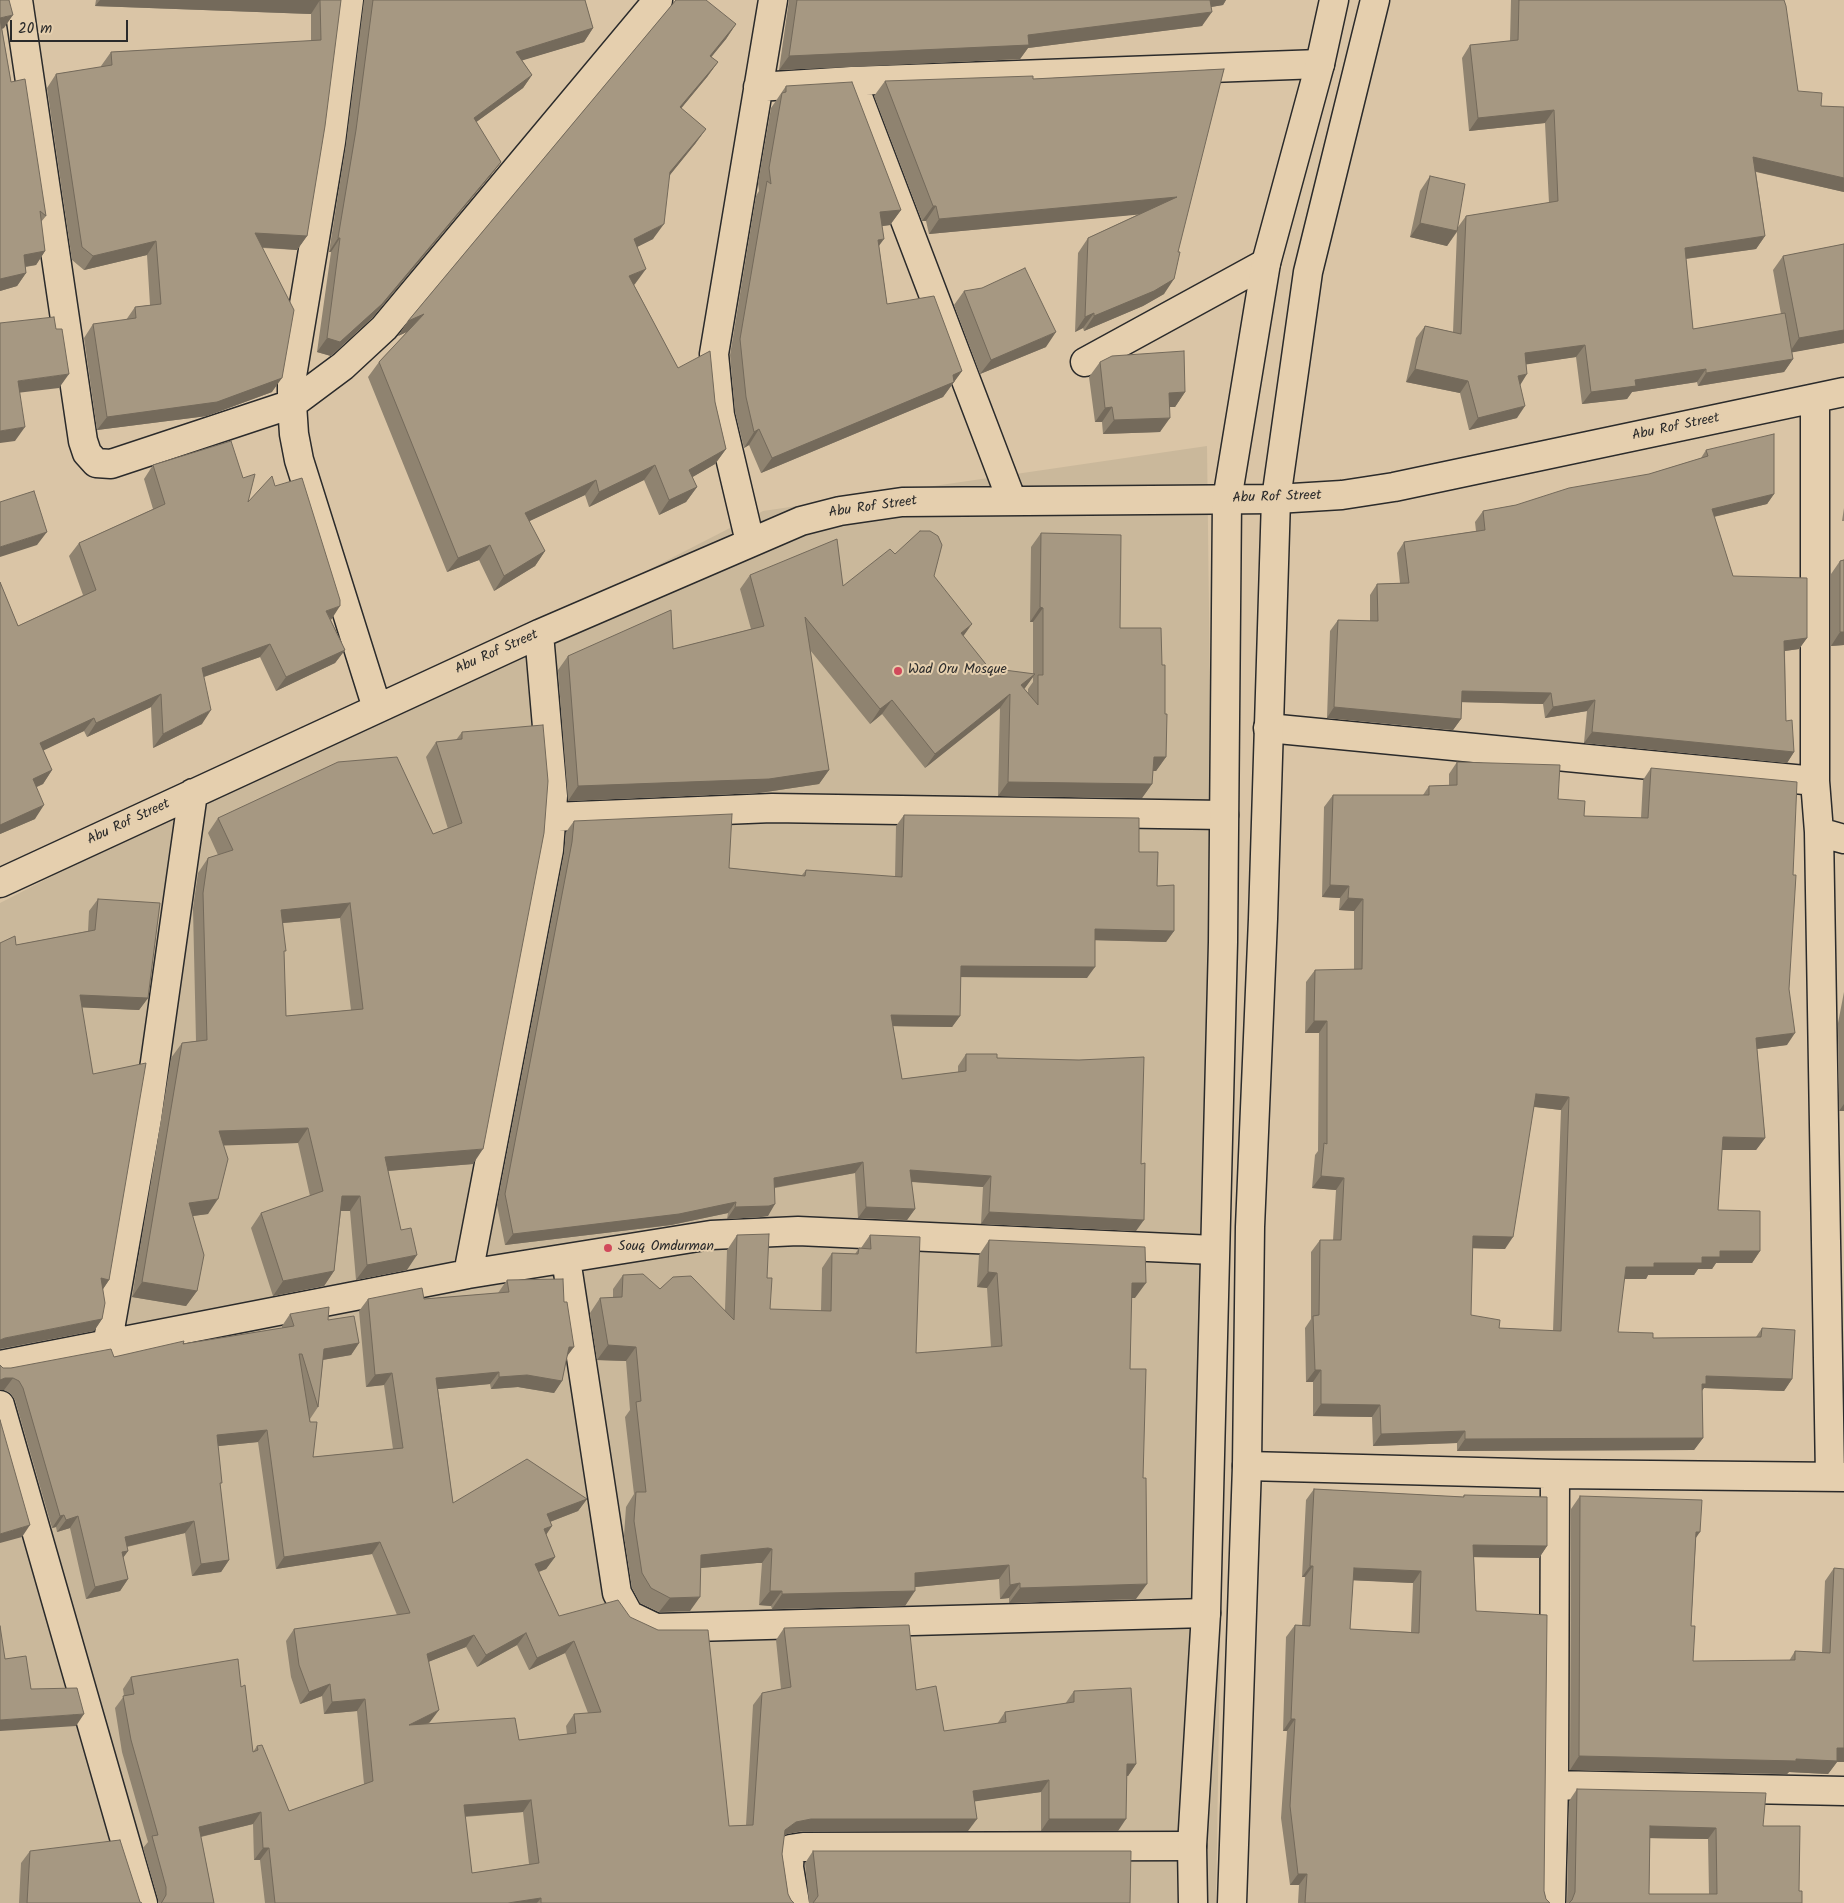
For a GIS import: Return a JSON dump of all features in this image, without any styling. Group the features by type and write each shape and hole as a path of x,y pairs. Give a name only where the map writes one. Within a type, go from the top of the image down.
{"street":[{"path":"18,0 83,441 87,453 96,463 111,464 292,404 344,366 384,328 658,0"},
{"path":"350,0 331,142 292,376 292,404 294,434 299,460 376,708"},
{"path":"750,542 720,415 714,354 773,0"},
{"path":"1193,1903 1192,1846 1206,1612 1224,877 1227,500 1266,263 1320,64 1334,0"},
{"path":"1232,1903 1247,1466 1250,1227 1264,878 1276,500 1308,272 1376,0"},
{"path":"758,87 852,81 1320,64"},
{"path":"852,81 1012,501"},
{"path":"1085,362 1266,263"},
{"name":"Abu Rof Street","path":"0,882 539,634 800,521 840,510 902,502 1276,500 1342,495 1394,488 1844,392"},
{"path":"1247,1466 1555,1474 1837,1477 1832,836 1815,781 1814,399"},
{"path":"468,1274 549,850 553,796 539,634"},
{"path":"1268,728 1815,781"},
{"path":"107,1346 147,1119 193,793"},
{"path":"552,817 772,808 1224,815"},
{"path":"1224,877 1264,878"},
{"path":"0,1365 107,1346 468,1274 710,1235 798,1231 1214,1250"},
{"path":"566,1259 617,1593 629,1616 656,1628 1206,1612"},
{"path":"0,1405 144,1903"},
{"path":"1551,1903 1554,1785 1555,1474"},
{"path":"1554,1785 1844,1791"},
{"path":"795,1903 789,1866 790,1849 803,1846 1192,1846"}],"shaded area":[{"name":"Souq Omdurman","path":"1207,446 1221,1594 1216,1903 0,1903 0,903 763,511"}],"building":[{"path":"0,0 9,0 13,15 0,18"},
{"path":"320,0 341,0 325,126 307,236 255,233 294,310 282,378 217,402 107,417 93,324 136,318 135,307 161,304 156,241 93,256 82,247 56,74 112,65 111,52 321,40"},
{"path":"373,0 585,0 593,28 516,52 532,75 474,118 501,162 382,304 340,342 327,338 340,238 338,238 356,130"},
{"path":"676,0 706,0 736,24 710,56 718,62 680,107 706,129 670,172 664,224 634,239 646,269 629,276 678,368 710,351 715,402 726,449 689,470 697,487 669,500 655,465 599,492 596,480 525,513 545,551 504,576 490,545 458,558 379,362 424,314 408,321"},
{"path":"797,0 1210,0 1212,12 1028,35 1029,45 789,56"},
{"path":"1519,0 1784,0 1798,91 1822,93 1821,106 1844,107 1844,178 1753,157 1765,236 1685,248 1693,329 1785,313 1793,359 1706,373 1706,369 1635,380 1636,386 1591,392 1585,345 1525,353 1527,374 1518,376 1525,406 1478,418 1468,381 1415,369 1425,326 1461,334 1466,216 1558,201 1554,110 1478,118 1470,45 1518,40"},
{"path":"0,19 11,82 25,79 46,216 40,211 45,251 24,255 26,273 0,279"},
{"path":"1224,69 1178,252 1180,252 1174,279 1154,291 1094,316 1094,313 1085,317 1088,238 1177,197 939,219 936,206 933,206 885,81 1033,76 1033,79"},
{"path":"852,82 901,210 880,212 884,239 878,240 887,304 934,296 962,371 953,375 954,382 772,458 759,429 754,432 746,397 740,339 767,181 771,184 769,168 782,93 786,92 786,86"},
{"path":"1430,176 1465,184 1457,231 1420,223"},
{"path":"1844,244 1844,330 1799,338 1783,256"},
{"path":"1025,268 1056,332 991,360 964,291 982,288"},
{"path":"54,317 56,329 62,329 69,374 18,381 25,427 0,431 0,323"},
{"path":"1184,351 1185,392 1169,393 1170,418 1114,420 1112,407 1105,408 1100,362 1112,356"},
{"path":"1774,434 1774,494 1712,509 1733,576 1807,578 1807,638 1784,641 1786,721 1792,720 1794,752 1592,732 1595,700 1553,707 1551,693 1462,691 1461,719 1334,707 1338,620 1378,621 1377,584 1409,583 1404,542 1485,530 1483,511 1516,505 1569,488 1649,474 1708,456 1706,450"},
{"path":"231,441 243,478 255,474 248,502 272,476 275,486 302,478 340,600 340,606 326,611 345,650 286,677 270,644 202,668 211,710 163,734 161,694 96,723 94,718 40,743 52,770 33,779 44,805 0,825 0,582 18,626 96,590 79,543 165,504 153,465"},
{"path":"34,491 47,532 0,547 0,502"},
{"path":"920,531 930,531 938,536 942,545 934,576 972,624 961,633 989,668 1035,674 1021,685 1038,705 1038,675 1043,675 1043,608 1040,607 1041,533 1121,535 1120,628 1161,628 1162,665 1165,665 1165,714 1167,714 1166,757 1154,757 1152,784 1008,782 1010,694 935,754 892,700 880,709 805,617 829,770 769,779 578,786 568,656 671,610 673,649 764,626 750,575 837,539 843,586 890,549 895,554"},
{"path":"1844,560 1844,632 1840,632 1840,561"},
{"path":"543,725 548,781 544,833 483,1149 385,1157 401,1230 411,1228 417,1255 367,1265 360,1196 342,1196 334,1271 283,1281 261,1213 323,1191 308,1128 219,1131 228,1159 218,1199 189,1203 204,1255 197,1291 142,1282 182,1043 207,1040 203,893 208,858 233,850 218,818 338,762 397,757 433,834 462,823 436,742 462,739 462,732","holes":["350,903 363,1009 286,1016 284,951 286,951 281,910"]},
{"path":"1457,762 1560,765 1558,799 1585,801 1584,816 1648,818 1651,768 1797,782 1793,875 1796,875 1789,989 1795,1033 1756,1038 1765,1138 1723,1137 1718,1210 1760,1211 1760,1251 1720,1251 1720,1257 1702,1257 1702,1263 1654,1263 1654,1267 1626,1267 1618,1332 1653,1333 1653,1338 1761,1337 1762,1328 1795,1330 1792,1379 1706,1376 1706,1384 1702,1384 1703,1438 1465,1439 1465,1431 1381,1434 1380,1405 1321,1404 1321,1370 1315,1370 1313,1316 1319,1315 1320,1240 1341,1240 1344,1178 1321,1176 1324,1143 1327,1144 1327,1021 1314,1021 1315,970 1362,969 1363,899 1348,898 1349,886 1330,885 1333,795 1429,795 1429,786 1457,785","holes":["1536,1094 1569,1097 1561,1331 1499,1328 1500,1320 1471,1315 1473,1236 1513,1237"]},
{"path":"732,814 729,868 805,876 806,870 902,877 904,815 1139,818 1139,852 1158,852 1157,886 1174,885 1174,931 1095,929 1095,967 961,966 960,1016 891,1015 902,1079 966,1071 966,1054 997,1054 997,1058 1079,1060 1144,1057 1141,1164 1145,1163 1144,1220 989,1212 991,1176 910,1170 915,1209 866,1207 863,1162 774,1178 775,1204 769,1206 735,1207 736,1202 679,1214 513,1234 505,1194 572,842 574,821"},
{"path":"98,899 160,903 148,998 80,995 93,1074 146,1063 109,1280 101,1278 105,1303 102,1319 0,1340 0,943 15,936 16,945 95,930"},
{"path":"769,1234 767,1278 772,1278 770,1309 831,1311 832,1253 858,1254 859,1248 871,1249 870,1235 920,1237 916,1353 1002,1346 997,1273 988,1272 989,1240 1145,1247 1146,1283 1132,1283 1130,1369 1146,1369 1143,1478 1146,1478 1147,1584 1020,1588 1020,1583 1010,1585 1009,1565 915,1573 915,1591 782,1594 782,1591 770,1591 772,1549 768,1548 701,1555 700,1597 670,1598 651,1588 642,1573 634,1521 636,1492 646,1492 636,1402 641,1401 636,1347 608,1345 600,1298 622,1297 623,1275 643,1274 660,1289 673,1277 691,1276 734,1320 737,1235"},
{"path":"563,1279 564,1302 567,1302 574,1347 569,1347 562,1381 527,1375 499,1377 499,1372 436,1378 453,1503 527,1459 587,1499 547,1514 552,1526 544,1529 555,1557 535,1564 559,1616 618,1600 630,1617 658,1630 708,1630 729,1826 753,1825 762,1693 791,1687 784,1628 909,1625 916,1690 936,1686 944,1731 1006,1722 1005,1712 1074,1702 1074,1691 1131,1688 1136,1764 1127,1764 1126,1819 1049,1819 1049,1780 973,1791 977,1819 811,1819 796,1822 785,1830 782,1854 788,1894 794,1903 541,1903 541,1898 508,1903 275,1903 269,1848 263,1848 261,1812 199,1827 214,1903 161,1903 166,1895 166,1887 152,1836 158,1835 131,1740 123,1696 134,1694 131,1677 238,1659 241,1687 245,1685 253,1752 258,1750 257,1746 262,1745 289,1811 373,1781 365,1699 332,1702 330,1684 309,1692 299,1665 294,1629 410,1613 380,1542 284,1557 267,1430 217,1435 222,1483 220,1483 229,1560 201,1564 194,1521 125,1537 128,1551 122,1552 128,1579 95,1587 78,1516 66,1520 64,1515 60,1516 23,1388 19,1381 13,1378 0,1380 0,1365 3,1368 11,1368 111,1349 114,1357 184,1341 183,1344 294,1326 290,1314 329,1307 328,1320 354,1316 359,1343 324,1349 318,1407 302,1354 299,1354 310,1422 317,1422 313,1457 403,1448 392,1373 375,1375 368,1299 422,1288 424,1299 509,1292 507,1280","holes":["526,1633 537,1658 574,1641 601,1712 574,1714 576,1733 519,1740 515,1718 409,1725 439,1710 427,1654 474,1635 486,1655","531,1800 539,1863 472,1873 464,1805"]},
{"path":"0,1420 30,1525 0,1534"},
{"path":"1314,1489 1464,1497 1464,1495 1547,1497 1547,1546 1473,1545 1476,1611 1547,1615 1544,1891 1546,1899 1550,1903 1305,1903 1307,1874 1298,1874 1290,1806 1295,1719 1291,1719 1295,1625 1310,1626 1313,1566 1310,1566","holes":["1354,1568 1421,1571 1419,1633 1350,1629"]},
{"path":"1580,1496 1702,1500 1700,1532 1696,1532 1691,1626 1695,1626 1693,1661 1795,1660 1795,1651 1830,1653 1834,1568 1844,1569 1844,1748 1837,1748 1837,1761 1579,1756"},
{"path":"0,1626 5,1659 26,1656 31,1689 77,1688 84,1714 0,1720"},
{"path":"1577,1789 1766,1793 1763,1826 1800,1826 1799,1891 1802,1891 1802,1903 1569,1903 1575,1892","holes":["1650,1826 1716,1828 1717,1894 1649,1894"]},
{"path":"120,1840 140,1902 142,1903 27,1903 30,1851"},
{"path":"813,1851 1131,1851 1130,1903 813,1903 818,1896"}],"place":[{"name":"Wad Oru Mosque","path":"898,671"},
{"name":"Souq Omdurman","path":"608,1248"}]}
